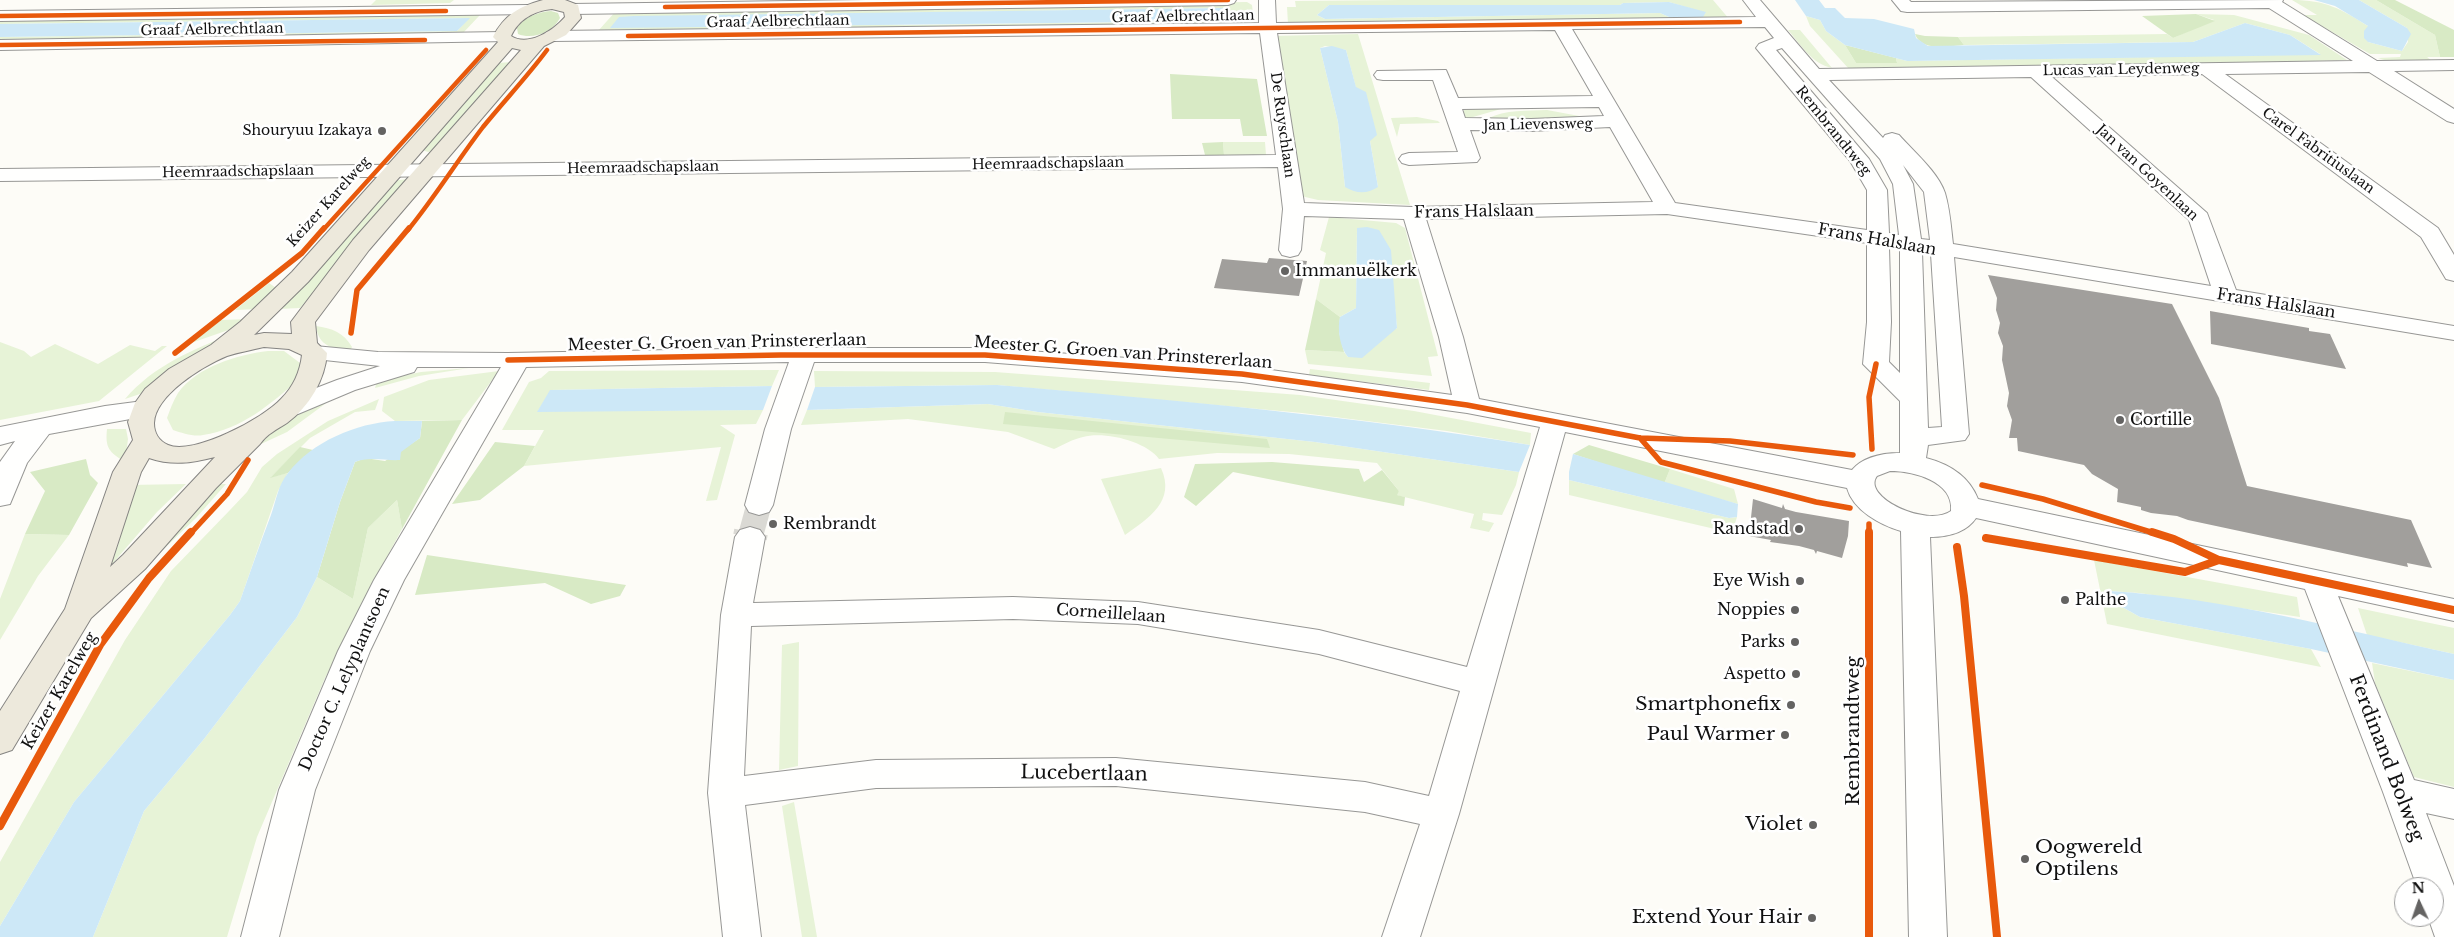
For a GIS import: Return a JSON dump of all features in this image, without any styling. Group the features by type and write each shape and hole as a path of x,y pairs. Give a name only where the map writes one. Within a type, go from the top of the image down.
{"main road":[{"path":"310,349 289,340 264,340 216,352 178,374 156,391 143,410 140,429 146,441 161,452 184,455 210,449 263,426 289,408 314,370 310,349 303,322 361,245 426,170 546,39 573,18 571,5 538,5"},
{"name":"Keizer Karelweg","path":"216,352 249,327 300,276 505,40 507,27 538,5"},
{"path":"505,40 516,45 546,39"},
{"name":"Keizer Karelweg","path":"80,611 134,562 206,481 263,426"},
{"name":"Keizer Karelweg","path":"0,740 80,611 127,472 146,441"}],"street":[{"path":"140,14 159,0"},
{"path":"313,12 328,0"},
{"name":"Graaf Aelbrechtlaan","path":"571,5 1228,0"},
{"name":"De Ruyschlaan","path":"1266,0 1268,29 1294,209 1290,250"},
{"name":"Rembrandtweg","path":"1751,0 1814,75 1829,92 1889,157 1903,184 1912,246 1913,451 1956,434 1943,251 1940,220 1934,192 1927,180 1874,119 1855,102 1829,92"},
{"path":"1900,0 1907,7 1964,3 2273,2 2454,117"},
{"name":"Graaf Aelbrechtlaan","path":"0,16 313,12 538,5"},
{"name":"Graaf Aelbrechtlaan","path":"546,39 1770,22"},
{"name":"Jan Lievensweg","path":"1561,25 1667,208"},
{"name":"Graaf Aelbrechtlaan","path":"0,45 505,40"},
{"name":"Rembrandtweg","path":"1785,40 1765,48 1859,159 1877,190 1879,322 1876,364 1912,399"},
{"name":"Lucas van Leydenweg","path":"1814,75 2454,66"},
{"name":"Carel Fabritiuslaan","path":"2206,69 2430,233 2454,274"},
{"name":"Jan van Goyenlaan","path":"2036,72 2199,218 2226,296"},
{"name":"Jan Lievensweg","path":"1383,75 1440,74 1470,158 1409,159"},
{"name":"Jan Lievensweg","path":"1451,104 1606,101"},
{"name":"Jan Lievensweg","path":"1458,124 1471,126 1618,121"},
{"name":"Heemraadschapslaan","path":"0,175 1287,161"},
{"name":"Frans Halslaan","path":"1294,209 1413,213 1667,208 1877,238 1912,246 2454,333"},
{"path":"1413,213 1451,337 1467,406"},
{"path":"2430,233 2454,233"},
{"name":"Meester G. Groen van Prinstererlaan","path":"310,349 378,359 518,360 804,355 985,355 1242,374 1467,406 1861,481"},
{"path":"760,505 778,429 804,355"},
{"name":"Meester G. Groen van Prinstererlaan","path":"289,408 346,385 432,359"},
{"name":"Doctor C. Lelyplantsoen","path":"260,937 297,790 354,651 389,580 518,360"},
{"path":"0,436 105,414 143,410"},
{"path":"1401,937 1441,814 1555,422"},
{"path":"0,497 7,462 40,428"},
{"path":"1913,451 1926,467 1950,480 1959,488 1967,506 1965,514 1959,521 1948,526 1933,528 1915,526 1881,512 1869,502 1862,491 1861,481 1863,474 1877,464 1894,462 1913,451"},
{"path":"1967,506 2322,595 2454,610"},
{"path":"1915,526 1928,937"},
{"path":"742,937 726,793 736,615 750,537"},
{"name":"Ferdinand Bolweg","path":"2322,595 2401,792 2454,937"},
{"name":"Corneillelaan","path":"736,615 1013,608 1138,613 1319,642 1479,683"},
{"name":"Lucebertlaan","path":"726,793 876,774 1116,772 1365,796 1441,814"},
{"path":"2401,792 2454,804"}],"green space":[{"path":"376,0 454,0 450,3 371,5"},
{"path":"1713,0 1730,20 1288,24 1287,7 1296,7 1295,1","holes":["1669,2 1706,13 1669,17 1660,13 1325,19 1317,15 1329,5 1620,5 1623,3"]},
{"path":"2292,0 2324,4 2341,10 2368,26 2368,42 2402,51 2408,42 2407,28 2359,0 2376,0 2435,35 2440,57 2427,57 2431,60 2384,60 2378,58 2400,57 2401,54 2370,54 2303,15 2317,15"},
{"path":"2376,0 2395,0 2454,30 2454,57 2440,57 2435,35"},
{"path":"1247,2 1252,5 1254,22 1251,24 598,31 616,11","holes":["1225,8 1226,21 907,25 619,17"]},
{"path":"551,11 558,13 560,18 548,31 530,36 518,34 517,28 527,18"},
{"path":"2196,14 2234,15 2309,35 2347,60 2107,67 1849,69 1810,26 1806,16 1820,20 1826,31 1845,45 1856,63 1897,62 1896,58 1907,61 2320,54 2290,35 2245,23 2193,42 1964,45 1958,37 2167,34 2173,38 2214,20"},
{"path":"2196,14 2215,21 2173,38 2142,16"},
{"path":"480,15 463,33 0,43 0,37 457,31 469,18 0,24 0,18"},
{"path":"1788,30 1800,30 1832,68 1813,58 1802,48"},
{"path":"1358,34 1410,205 1318,200 1301,196 1272,36","holes":["1325,46 1346,50 1370,141 1378,187 1345,187 1338,122 1320,48"]},
{"path":"1915,34 1958,37 1964,45 1929,46 1918,40"},
{"path":"1845,45 1896,58 1897,63 1856,63"},
{"path":"512,62 436,150 428,152 419,149 498,63"},
{"path":"1170,74 1257,79 1267,136 1243,136 1240,119 1172,119"},
{"path":"1468,107 1501,109 1466,119 1463,114 1464,110"},
{"path":"1547,110 1590,118 1487,119 1509,112"},
{"path":"1417,117 1440,123 1400,124 1397,137 1391,118"},
{"path":"1223,142 1265,142 1266,155 1224,155"},
{"path":"1223,142 1224,155 1205,155 1202,143"},
{"path":"408,179 409,181 300,308 278,309 391,181"},
{"path":"1329,217 1396,223 1405,228 1438,356 1428,357 1432,376 1308,364 1305,350 1344,352 1348,357 1397,328 1395,308 1357,228 1356,308 1340,317 1316,299 1326,253 1320,250"},
{"path":"269,283 279,290 259,309 235,310"},
{"path":"1316,299 1340,317 1339,332 1344,352 1305,350"},
{"path":"249,319 243,325 191,343 221,320"},
{"path":"316,326 327,328 341,335 352,347 350,351 327,345 317,333"},
{"path":"235,333 149,391 125,399 136,387 162,367 205,345"},
{"path":"0,342 24,351 31,357 55,344 98,364 130,345 155,351 162,346 167,346 99,401 0,420"},
{"path":"268,351 284,351 300,363 299,379 267,406 231,427 203,435 173,430 167,418 176,396 186,384 219,363 244,355"},
{"path":"469,368 419,376 375,388 377,381 421,372"},
{"path":"1310,369 1430,383 1429,390 1309,375"},
{"path":"779,370 772,386 551,390 538,411 763,410 756,424 720,425 735,435 717,500 706,501 721,447 524,466 544,430 502,430 529,382 541,378 549,371"},
{"path":"499,371 462,420 395,421 382,411 384,397 429,380"},
{"path":"814,371 995,372 1300,395 1414,411 1531,433 1530,445 1447,431 1302,413 997,385 815,387"},
{"path":"379,399 375,410 355,412 310,438 271,477 288,473 278,491 240,601 74,802 0,926 0,862 125,640 171,571 247,492 262,467 277,454 328,421"},
{"path":"329,401 287,432 246,451 304,405"},
{"path":"988,404 1038,412 1315,442 1519,472 1516,485 1502,515 1483,513 1482,520 1494,523 1489,532 1470,528 1474,514 1396,495 1399,491 1377,463 1289,454 1217,453 1159,459 1145,447 1124,439 1102,435 1083,437 1054,449 1008,432 908,419 801,425 807,410"},
{"path":"1005,412 1267,439 1270,448 1003,424"},
{"path":"462,420 402,529 397,500 368,528 353,599 317,577 340,502 355,462 365,458 385,461 420,438 422,421"},
{"path":"107,429 126,429 128,439 125,462 109,449"},
{"path":"495,442 535,446 524,466 480,500 452,504"},
{"path":"1589,445 1670,469 1664,484 1573,454"},
{"path":"300,447 313,450 288,473 270,478"},
{"path":"86,459 90,475 98,483 69,535 25,534 45,491 30,472"},
{"path":"1272,462 1359,469 1364,482 1382,470 1399,491 1397,495 1405,497 1404,506 1233,472 1196,506 1184,497 1195,464"},
{"path":"1161,468 1165,480 1163,499 1151,515 1125,535 1101,479"},
{"path":"1670,469 1734,489 1738,504 1664,484"},
{"path":"1569,480 1729,518 1737,517 1732,533 1569,495"},
{"path":"186,484 157,512 107,570 118,546 129,485"},
{"path":"210,484 226,484 196,518 144,568"},
{"path":"397,500 402,529 325,678 257,837 227,937 93,937 144,811 204,739 297,617 317,577 353,599 368,528"},
{"path":"25,534 69,535 38,576 0,640 0,599"},
{"path":"427,555 626,585 620,596 591,604 545,583 415,595"},
{"path":"2094,560 2297,597 2300,617 2139,593 2109,591 2111,604 2124,608 2140,617 2311,649 2321,667 2107,624"},
{"path":"2358,608 2454,628 2454,654 2367,635"},
{"path":"799,642 798,766 779,770 782,645"},
{"path":"2372,663 2454,680 2454,787 2414,777 2375,683"},
{"path":"794,802 817,937 802,937 782,806"}],"water":[{"path":"1795,0 1819,0 1825,8 1835,8 1845,18 1874,19 1914,29 1916,38 1928,46 2193,42 2245,23 2290,35 2321,55 1907,61 1845,45 1826,31 1820,20 1806,16"},
{"path":"2314,0 2359,0 2407,28 2411,34 2402,51 2368,42 2364,38 2364,31 2368,26 2335,6"},
{"path":"1669,2 1706,12 1703,17 1669,17 1660,13 1325,19 1317,15 1329,5 1620,5 1623,3"},
{"path":"1226,8 1226,21 610,28 619,17 634,16"},
{"path":"470,18 457,31 0,37 0,24"},
{"path":"1332,46 1346,50 1356,87 1366,92 1377,135 1370,141 1378,187 1370,191 1358,192 1345,187 1338,122 1320,48"},
{"path":"1367,227 1379,230 1391,250 1397,328 1362,358 1348,357 1341,344 1339,322 1340,317 1356,308 1357,228"},
{"path":"997,385 1331,417 1530,445 1519,472 1315,442 1038,412 988,404 807,410 815,387"},
{"path":"772,386 763,410 537,412 550,390"},
{"path":"395,421 422,421 420,438 401,452 400,460 371,459 355,462 340,502 317,577 297,617 204,739 144,811 93,937 0,937 0,926 74,802 240,601 280,488 288,473 309,452 336,436 365,426"},
{"path":"1573,454 1738,504 1737,517 1729,518 1569,480"},
{"path":"2109,591 2196,600 2240,607 2454,654 2454,680 2311,649 2140,617 2124,608 2111,604"}],"building":[{"name":"Immanuëlkerk","path":"1269,258 1307,261 1299,296 1214,288 1222,259 1267,263"},
{"name":"Cortille","path":"1988,275 2172,304 2219,398 2247,486 2411,520 2432,568 2407,563 2408,567 2188,520 2177,516 2151,513 2141,510 2141,507 2117,502 2118,489 2092,474 2084,465 2018,451 2017,438 2009,438 2012,420 2007,406 2009,393 2002,360 2003,346 1998,333 2000,323 1996,310 1997,298"},
{"path":"2210,311 2309,328 2309,331 2330,334 2346,369 2211,344"},
{"name":"Randstad","path":"1753,499 1782,508 1783,504 1785,509 1796,512 1849,521 1848,536 1842,558 1817,551 1816,554 1814,550 1749,536"}],"tunnel":[{"path":"751,534 759,505"},
{"path":"750,537 751,532"}],"cycle path":[{"path":"665,7 1228,0"},
{"path":"0,16 446,11"},
{"path":"628,36 1740,22"},
{"path":"0,45 425,40"},
{"path":"175,353 302,253 424,116 486,50"},
{"path":"351,333 352,314 357,290 434,198 483,128 523,82 547,50"},
{"path":"508,360 781,355 985,355 1242,374 1467,405 1640,438 1730,441 1853,455"},
{"path":"1872,449 1869,397 1876,364"},
{"path":"1640,438 1661,462 1816,502 1850,508"},
{"path":"0,826 100,645 149,578 227,494 248,460"},
{"path":"1982,485 2043,499 2174,539 2219,560 2454,610"},
{"path":"1869,524 1869,937"},
{"path":"1986,538 2064,553 2185,572 2219,560"},
{"path":"1957,547 1964,596 1997,937"}],"place":[{"name":"Shouryuu Izakaya","path":"382,131"},
{"name":"Immanuëlkerk","path":"1285,271"},
{"name":"Cortille","path":"2120,420"},
{"name":"Rembrandt","path":"773,524"},
{"name":"Randstad","path":"1799,529"},
{"name":"Eye Wish","path":"1800,581"},
{"name":"Palthe","path":"2065,600"},
{"name":"Noppies","path":"1795,610"},
{"name":"Parks","path":"1795,642"},
{"name":"Aspetto","path":"1796,674"},
{"name":"Smartphonefix","path":"1791,705"},
{"name":"Paul Warmer","path":"1785,735"},
{"name":"Violet","path":"1813,825"},
{"name":"Oogwereld Optilens","path":"2025,859"},
{"name":"Extend Your Hair","path":"1812,918"}]}
